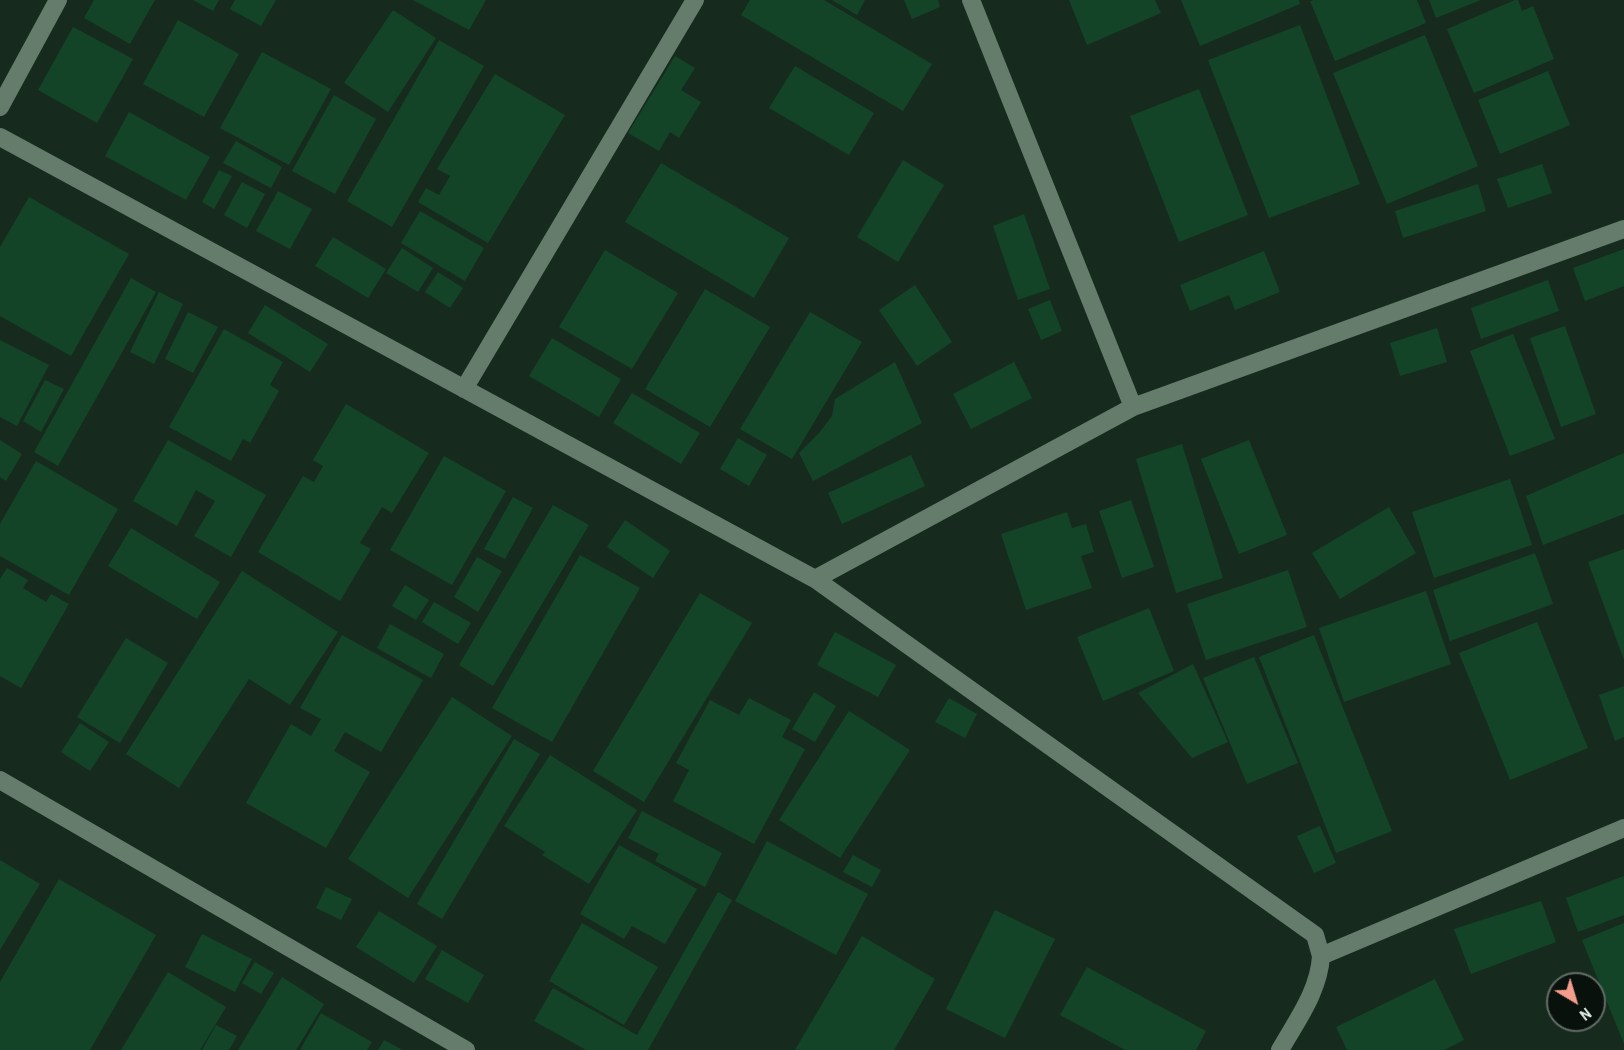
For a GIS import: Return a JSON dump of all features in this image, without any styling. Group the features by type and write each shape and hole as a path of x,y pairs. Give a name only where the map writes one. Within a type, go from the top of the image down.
{"street":[{"path":"0,107 58,0"},
{"path":"464,389 695,0"},
{"path":"971,0 1133,408"},
{"path":"0,137 814,579 1315,935 1321,956 1320,971 1314,990 1280,1050"},
{"path":"814,579 1133,408 1624,229"},
{"path":"0,780 466,1050"},
{"path":"1321,956 1624,828"}],"building":[{"path":"94,0 155,0 130,44 84,18"},
{"path":"193,0 219,0 213,11"},
{"path":"235,0 276,0 261,26 230,9"},
{"path":"413,0 486,0 469,30"},
{"path":"750,0 824,0 932,64 903,111 741,15"},
{"path":"832,0 865,0 857,15"},
{"path":"904,0 938,0 940,7 912,19"},
{"path":"1069,0 1155,0 1161,13 1087,45"},
{"path":"1181,0 1299,0 1300,4 1200,46"},
{"path":"1417,0 1426,23 1335,61 1310,1"},
{"path":"1429,0 1481,0 1436,18"},
{"path":"1518,0 1522,11 1533,6 1554,59 1474,93 1447,29"},
{"path":"393,10 436,38 388,112 344,83"},
{"path":"178,20 239,54 204,117 143,84"},
{"path":"1300,25 1360,184 1269,218 1208,60"},
{"path":"73,27 133,59 97,123 38,90"},
{"path":"1425,35 1478,166 1387,204 1333,73"},
{"path":"439,40 484,66 392,227 347,201"},
{"path":"262,52 331,89 289,165 220,128"},
{"path":"675,56 695,68 681,90 701,102 679,138 670,132 659,151 628,133"},
{"path":"795,66 874,113 849,155 769,108"},
{"path":"1548,71 1570,125 1500,154 1478,100"},
{"path":"495,74 565,115 488,243 418,202 426,188 439,195 450,176 437,169"},
{"path":"1199,89 1248,215 1179,242 1130,116"},
{"path":"334,95 376,119 335,194 292,171"},
{"path":"129,112 210,157 186,200 105,156"},
{"path":"236,141 282,167 271,188 223,163"},
{"path":"903,160 944,185 898,262 857,237"},
{"path":"661,163 789,238 754,298 625,222"},
{"path":"1542,164 1552,193 1508,208 1497,179"},
{"path":"219,170 232,176 214,209 202,202"},
{"path":"242,182 265,194 247,228 224,215"},
{"path":"1478,184 1486,211 1403,238 1395,211"},
{"path":"278,191 312,209 290,249 256,231"},
{"path":"29,197 129,254 71,356 0,316 0,247"},
{"path":"420,211 484,248 465,281 401,243"},
{"path":"1024,214 1050,289 1018,300 993,226"},
{"path":"333,237 386,269 368,298 315,266"},
{"path":"402,248 433,268 418,292 386,273"},
{"path":"1624,249 1624,286 1585,301 1573,268"},
{"path":"605,250 678,293 632,369 559,327"},
{"path":"1264,251 1280,292 1235,310 1229,295 1190,311 1180,285"},
{"path":"438,272 463,288 450,308 425,292"},
{"path":"131,278 156,292 58,466 34,452"},
{"path":"1548,280 1559,311 1481,339 1471,308"},
{"path":"915,285 952,342 917,366 879,310"},
{"path":"705,289 770,327 710,427 645,389"},
{"path":"159,292 183,304 154,364 130,352"},
{"path":"1050,300 1062,331 1041,340 1028,309"},
{"path":"265,305 328,344 310,372 248,333"},
{"path":"188,312 218,327 193,373 165,359"},
{"path":"810,312 862,342 792,459 740,429"},
{"path":"1565,326 1596,414 1561,427 1530,338"},
{"path":"1437,328 1447,362 1400,376 1390,343"},
{"path":"224,329 283,362 270,385 279,391 250,443 243,439 231,461 169,427"},
{"path":"1513,334 1555,439 1510,456 1470,351"},
{"path":"552,338 621,379 599,417 529,376"},
{"path":"0,340 49,365 17,426 0,417"},
{"path":"895,362 922,423 813,481 799,453 832,416 835,399"},
{"path":"1014,362 1032,398 971,429 953,394"},
{"path":"45,380 64,389 41,432 23,421"},
{"path":"632,393 700,433 681,464 613,423"},
{"path":"346,404 429,453 392,513 382,507 360,543 371,549 340,601 258,552 303,476 314,482 323,466 313,460"},
{"path":"738,438 767,455 749,486 720,469"},
{"path":"0,440 22,454 6,481 0,477"},
{"path":"168,440 266,495 231,557 194,536 215,501 196,490 177,526 133,501"},
{"path":"1249,440 1287,535 1239,554 1201,459"},
{"path":"1182,444 1223,578 1176,593 1136,459"},
{"path":"1624,453 1624,514 1543,545 1526,496"},
{"path":"911,455 925,486 842,524 828,493"},
{"path":"444,456 506,491 452,585 390,550"},
{"path":"36,461 118,509 69,595 0,556 0,524"},
{"path":"1510,479 1532,545 1434,578 1412,512"},
{"path":"513,497 533,508 505,559 484,549"},
{"path":"1131,500 1154,567 1122,578 1099,511"},
{"path":"553,505 589,525 493,686 459,665"},
{"path":"1389,507 1416,553 1340,599 1312,553"},
{"path":"1067,512 1072,528 1086,524 1094,552 1081,556 1092,588 1026,610 1001,534"},
{"path":"625,520 670,551 653,578 607,547"},
{"path":"131,528 220,582 197,619 108,566"},
{"path":"1624,549 1624,660 1588,562"},
{"path":"1535,553 1553,604 1450,641 1433,590"},
{"path":"580,555 640,588 552,742 492,708"},
{"path":"477,557 502,571 478,612 454,597"},
{"path":"7,568 28,580 23,588 46,602 51,594 69,604 21,688 0,676 0,579"},
{"path":"1288,570 1307,627 1206,660 1187,604"},
{"path":"242,571 338,632 290,705 249,679 179,788 126,754"},
{"path":"405,585 429,600 416,620 392,606"},
{"path":"1426,591 1451,664 1344,702 1319,628"},
{"path":"700,593 752,623 644,802 593,771"},
{"path":"434,602 471,623 458,644 422,622"},
{"path":"1149,608 1174,671 1103,701 1077,637"},
{"path":"1537,622 1588,748 1510,780 1459,653"},
{"path":"390,624 444,654 431,678 377,648"},
{"path":"835,632 896,665 878,697 817,665"},
{"path":"342,635 423,680 381,752 345,732 334,751 370,772 326,848 246,803 291,724 311,736 321,719 300,708"},
{"path":"1314,635 1392,831 1336,853 1259,657"},
{"path":"126,638 168,663 120,743 77,717"},
{"path":"1254,657 1298,763 1247,784 1203,678"},
{"path":"1193,664 1228,742 1192,758 1138,693"},
{"path":"1624,686 1624,737 1615,741 1599,695"},
{"path":"814,692 836,706 815,742 792,729"},
{"path":"452,697 512,736 408,898 348,859"},
{"path":"749,698 791,720 782,737 805,749 754,844 673,801 689,770 676,763 710,700 739,715"},
{"path":"949,698 977,714 965,738 935,722"},
{"path":"849,711 910,750 840,858 779,820"},
{"path":"80,723 109,742 90,771 61,752"},
{"path":"514,739 540,754 442,919 417,904"},
{"path":"550,755 637,810 589,884 542,855 545,852 504,826"},
{"path":"642,811 722,853 705,887 655,861 659,854 628,838"},
{"path":"1320,826 1336,863 1314,873 1297,836"},
{"path":"767,841 868,894 836,955 735,901"},
{"path":"619,845 697,889 665,944 632,926 624,939 580,914"},
{"path":"853,855 881,870 872,887 843,872"},
{"path":"0,860 40,884 0,950"},
{"path":"1624,876 1624,915 1578,932 1566,898"},
{"path":"59,879 156,935 90,1050 0,1050 0,982"},
{"path":"326,887 352,899 341,920 316,908"},
{"path":"718,892 732,900 648,1050 586,1050 534,1021 553,988 637,1035"},
{"path":"1541,901 1556,942 1471,974 1454,929"},
{"path":"995,910 1055,939 1005,1038 946,1009"},
{"path":"379,911 437,946 414,983 356,947"},
{"path":"582,923 658,967 624,1025 549,981"},
{"path":"1624,923 1624,1044 1606,999 1606,972 1595,972 1582,940"},
{"path":"202,934 252,959 235,992 185,967"},
{"path":"862,936 935,979 894,1050 795,1050"},
{"path":"442,950 484,975 468,1003 425,979"},
{"path":"255,962 274,973 261,994 242,983"},
{"path":"1087,967 1206,1031 1196,1050 1125,1050 1060,1015"},
{"path":"168,972 226,1007 200,1050 121,1050"},
{"path":"282,977 324,1004 296,1050 238,1050"},
{"path":"1435,979 1464,1040 1444,1050 1347,1050 1336,1027"},
{"path":"321,1013 372,1042 367,1050 300,1050"},
{"path":"216,1025 237,1036 229,1050 202,1050"},
{"path":"384,1040 403,1050 378,1050"}]}
